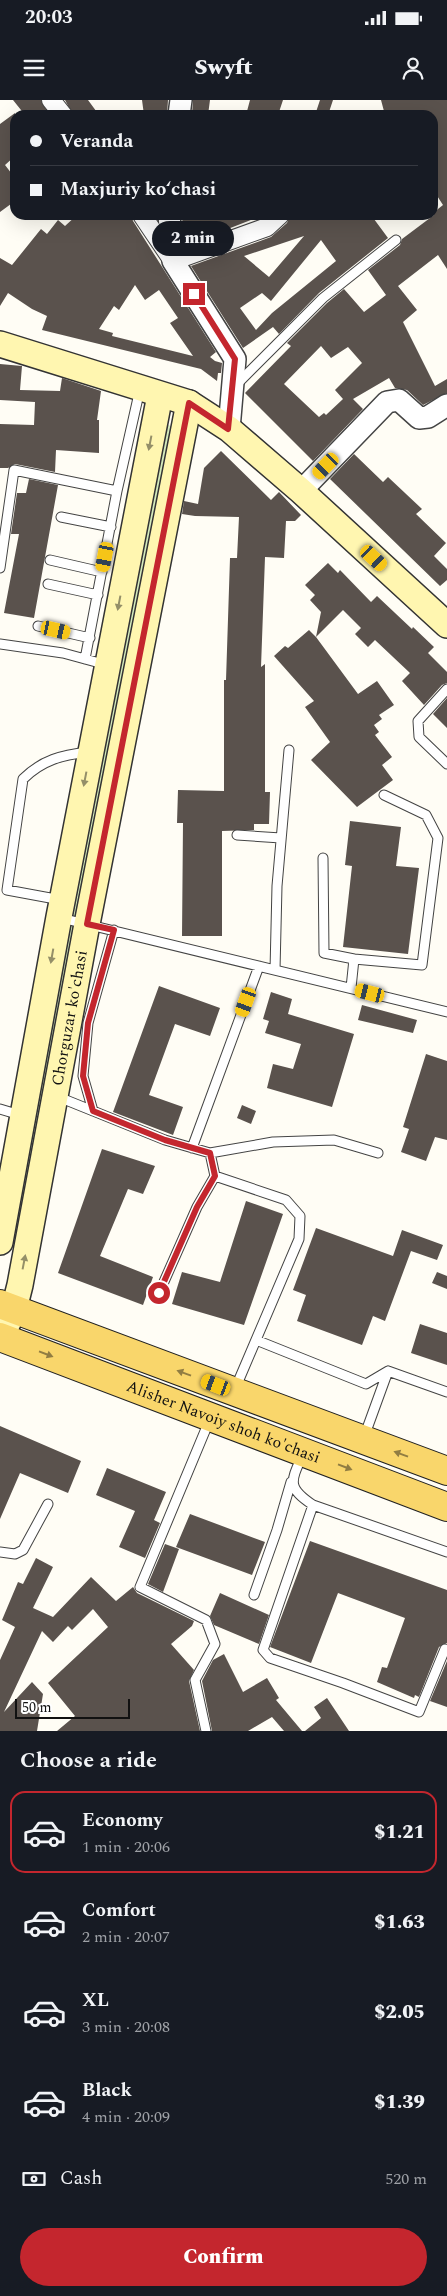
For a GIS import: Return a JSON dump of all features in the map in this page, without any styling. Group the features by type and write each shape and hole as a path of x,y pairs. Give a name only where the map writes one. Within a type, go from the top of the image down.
{"main road":[{"path":"0,344 189,403 228,429 301,491 447,625"},
{"name":"Chorguzar ko'chasi","path":"0,1242 11,1112 60,908 91,752 96,662 150,392"},
{"name":"Chorguzar ko'chasi","path":"0,1339 7,1307 20,1285 87,924 189,403"},
{"name":"Alisher Navoiy shoh ko'chasi","path":"7,1307 447,1471"},
{"name":"Alisher Navoiy shoh ko'chasi","path":"0,1339 211,1416 447,1507"}],"street":[{"path":"51,100 59,110"},
{"path":"145,220 235,359 228,429"},
{"path":"169,220 173,261"},
{"path":"173,261 267,227 275,220"},
{"path":"301,491 388,402 399,400 419,418 428,416 447,405"}],"lane":[{"path":"232,388 247,376 323,298 396,240"},
{"path":"0,644 63,653 96,662 90,638 117,491 150,392"},
{"path":"0,568 14,470 117,491"},
{"path":"61,517 111,527"},
{"path":"50,560 102,572"},
{"path":"48,584 98,594"},
{"path":"38,626 90,638"},
{"path":"447,689 418,721 419,737 447,764"},
{"path":"275,970 277,886 289,750"},
{"path":"91,752 65,754 36,766 24,779 4,889 60,908 87,924 447,1012"},
{"path":"323,858 324,953 354,959 422,965 438,838 426,815 384,795"},
{"path":"237,835 281,838"},
{"path":"93,1111 83,1076 88,1023 114,930"},
{"path":"351,988 354,959"},
{"path":"192,1148 259,966"},
{"path":"55,1096 165,1140 210,1153 273,1142 334,1140 378,1153"},
{"path":"159,1293 197,1207 215,1176 210,1153"},
{"path":"215,1176 286,1200 300,1216 299,1239 234,1392"},
{"path":"256,1340 366,1384 388,1371"},
{"path":"388,1371 447,1392"},
{"path":"363,1440 388,1371"},
{"path":"206,1731 195,1680 215,1644 206,1620 140,1586 211,1416"},
{"path":"254,1595 277,1530 292,1479 304,1452"},
{"path":"292,1479 293,1488 299,1496 313,1505 447,1552"},
{"path":"0,1552 15,1554 24,1550 48,1504"},
{"path":"313,1505 263,1650 270,1658 343,1682 418,1712 446,1647"}],"green space":[{"path":"162,422 177,429 24,1229 11,1226"}],"building":[{"path":"13,100 41,100 46,110 21,110"},
{"path":"65,100 88,100 95,110 70,110"},
{"path":"142,100 168,100 167,110 143,110"},
{"path":"193,100 210,100 209,110 192,110"},
{"path":"250,100 283,100 280,110 247,110"},
{"path":"320,100 333,100 330,110 317,110"},
{"path":"381,100 447,100 447,269 438,255 398,286 417,310 403,322 435,386 447,379 447,393 423,405 407,390 395,388 389,378 353,399 363,409 313,461 245,393 291,346 287,343 327,303 344,289 364,312 386,295 368,270 400,245 402,239 427,220 438,220 438,209 443,205 438,197 438,110 384,110","holes":["321,346 331,358 348,347 362,363 335,390 343,399 326,415 324,413 319,417 284,384"]},
{"path":"10,117 10,160 5,165 10,172 10,205 0,212 0,124"},
{"path":"58,220 65,226 72,220 133,220 216,352 210,357 222,363 221,373 218,373 217,381 201,369 42,330 47,316 32,309 8,293 0,306 0,258 12,265 41,229 47,234","holes":["135,285 145,300 159,290 178,318 170,323 193,356 112,336 113,333 99,329 114,306 119,310"]},
{"path":"182,220 251,220 184,246"},
{"path":"288,220 375,220 388,238 319,293 279,334 273,327 243,348 191,266 271,237","holes":["304,236 269,277 244,256","321,240 336,261 272,313 256,330 240,308 262,293 271,301"]},
{"path":"0,364 22,366 20,390 60,391 62,378 101,391 97,420 99,420 99,453 56,450 55,472 15,464 8,468 0,468 0,424 34,425 35,402 0,400"},
{"path":"221,451 271,500 279,492 301,515 295,521 286,521 284,558 265,557 261,667 265,664 265,792 270,792 269,824 254,824 254,830 222,831 222,936 182,936 183,823 177,823 178,790 224,791 224,680 226,680 230,558 237,558 239,517 182,514 184,501 198,504 204,468"},
{"path":"354,454 383,482 388,477 422,509 416,514 446,543 434,556 447,569 447,580 440,586 330,479"},
{"path":"29,479 58,485 34,618 4,613 19,534 11,534 17,493 26,493"},
{"path":"328,563 338,573 340,570 371,602 377,596 434,647 428,653 447,672 447,683 442,685 424,705 402,681 410,673 375,640 368,647 355,634 361,628 343,610 316,637 321,612 310,600 315,595 305,585"},
{"path":"309,630 358,694 377,681 394,705 379,715 382,719 374,725 379,732 375,735 392,757 382,765 393,780 357,807 311,760 330,742 305,707 314,701 274,656 285,646 288,648"},
{"path":"447,698 447,728 433,714"},
{"path":"350,821 401,827 396,866 419,868 408,954 343,947 352,866 345,865"},
{"path":"159,986 220,1008 210,1036 175,1024 149,1095 183,1107 173,1135 113,1112"},
{"path":"271,992 292,999 288,1014 354,1034 332,1107 267,1088 273,1064 293,1069 301,1044 265,1033 269,1021 263,1019"},
{"path":"362,1005 417,1020 413,1033 358,1020"},
{"path":"426,1054 447,1061 447,1140 435,1137 426,1161 401,1152 409,1129 403,1127"},
{"path":"242,1105 256,1111 251,1124 237,1118"},
{"path":"102,1149 155,1166 143,1194 128,1189 100,1256 153,1277 143,1305 58,1273"},
{"path":"246,1201 283,1214 244,1325 172,1304 182,1272 220,1282"},
{"path":"316,1228 393,1256 402,1230 443,1245 437,1260 411,1251 385,1321 373,1316 362,1345 297,1321 306,1295 293,1290"},
{"path":"437,1272 447,1276 447,1289 432,1283"},
{"path":"420,1324 447,1333 447,1365 411,1353"},
{"path":"0,1426 81,1461 68,1493 20,1473 0,1519"},
{"path":"107,1468 166,1492 154,1520 160,1523 145,1558 119,1547 135,1511 96,1495"},
{"path":"190,1514 265,1542 252,1575 176,1547"},
{"path":"310,1541 447,1590 447,1643 439,1647 419,1697 415,1695 414,1698 377,1682 382,1667 387,1668 405,1618 338,1593 311,1663 270,1647"},
{"path":"165,1544 179,1549 163,1592 148,1584"},
{"path":"36,1558 53,1567 33,1608 53,1617 91,1577 116,1601 133,1587 137,1593 194,1621 192,1626 171,1644 194,1670 189,1681 200,1731 57,1731 75,1716 48,1683 108,1627 93,1609 72,1630 68,1626 53,1642 42,1631 4,1712 32,1682 43,1694 37,1731 0,1731 0,1660 15,1627 2,1620 18,1582 23,1584"},
{"path":"220,1593 269,1615 259,1644 214,1625 210,1616"},
{"path":"224,1654 243,1692 267,1678 279,1698 276,1700 302,1731 284,1731 272,1717 248,1731 212,1731 202,1681 213,1660"},
{"path":"447,1661 447,1707 430,1701"},
{"path":"327,1698 349,1731 305,1731 321,1718 314,1707"}],"route":[{"path":"159,1293 197,1207 215,1176 210,1153 165,1140 93,1111 86,1092 83,1076 88,1023 114,930 87,924 189,403 228,429 235,359 194,294"}]}
